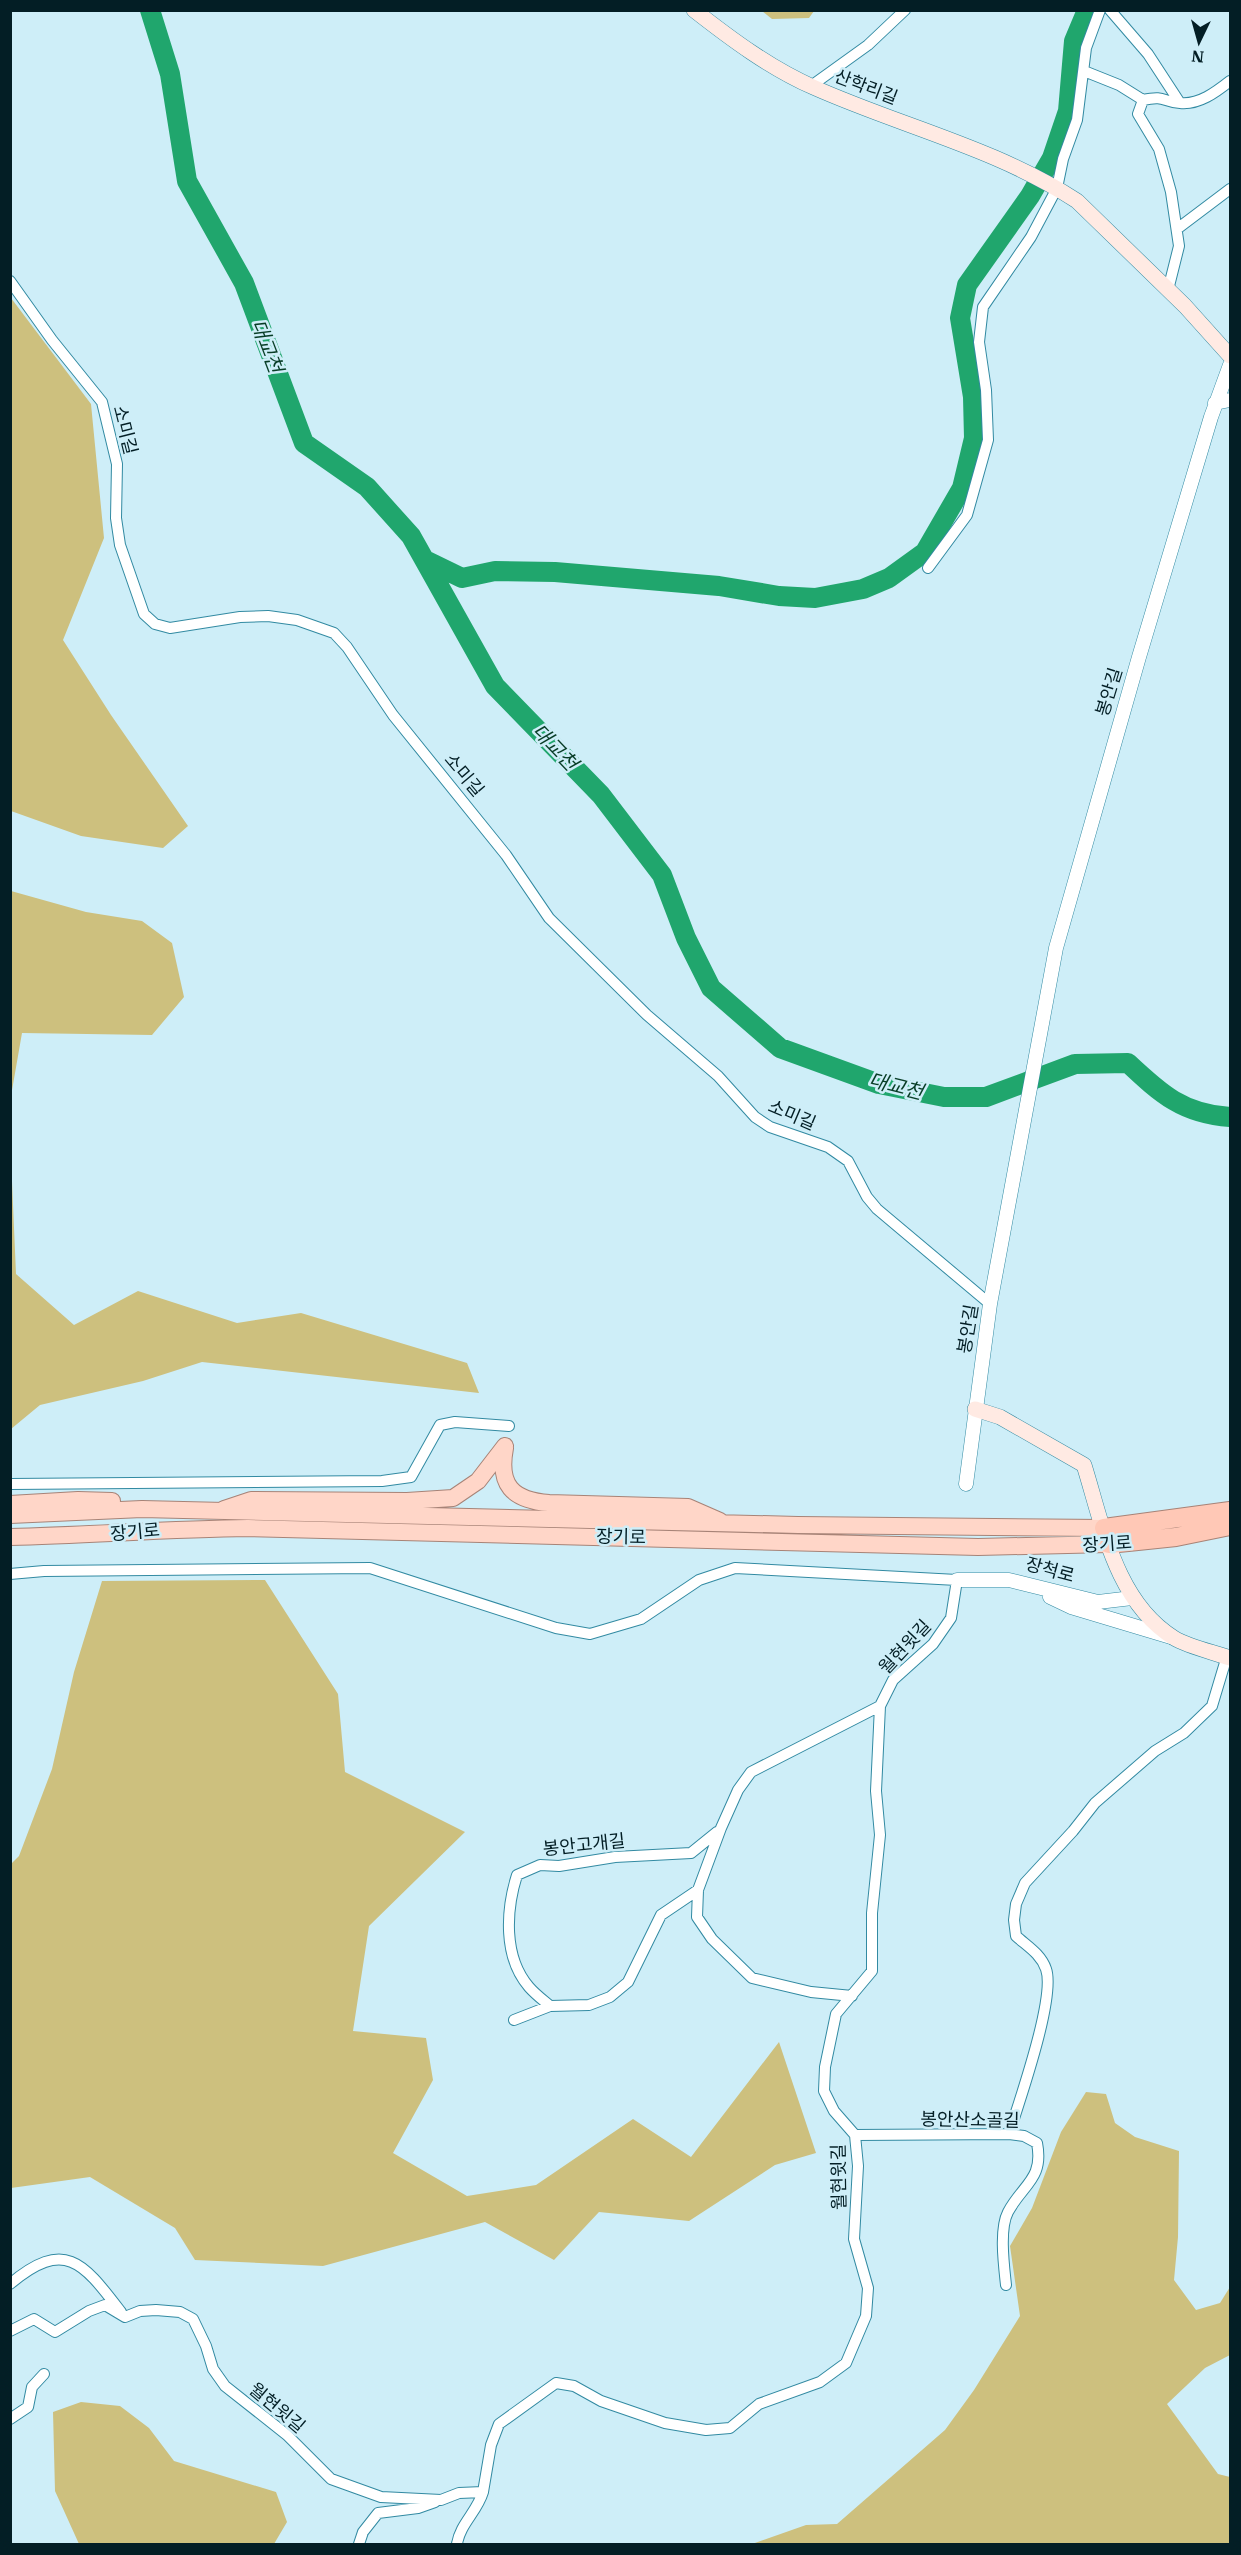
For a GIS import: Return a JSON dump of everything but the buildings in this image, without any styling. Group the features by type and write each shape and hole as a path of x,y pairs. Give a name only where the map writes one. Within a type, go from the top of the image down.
{"highway":[{"name":"장기로","path":"1107,1536 1230,1510"},
{"name":"장기로","path":"1107,1536 1176,1537 1230,1526"}],"main road":[{"name":"산학리길","path":"694,10 745,48 811,86 972,148 1047,183 1077,201 1168,290 1230,356"},
{"path":"975,1409 1000,1417 1084,1465 1107,1536 1132,1598 1174,1638 1229,1657"},
{"path":"217,1512 251,1500 425,1501 453,1498 478,1481 505,1446 501,1469 504,1479 527,1499 549,1503 688,1507 700,1510 723,1523"},
{"path":"10,1504 111,1501 142,1509"},
{"name":"장기로","path":"10,1515 142,1509 723,1523 1107,1536"},
{"name":"장기로","path":"10,1537 110,1535 174,1528 248,1528 978,1546 1107,1536"},
{"path":"10,1549 97,1546 110,1535"}],"street":[{"path":"811,86 868,45 905,10"},
{"path":"928,568 967,515 988,440 986,390 979,342 983,307 1031,237 1047,183 1063,159 1077,120 1086,48 1100,10"},
{"path":"1110,10 1148,54 1180,103"},
{"path":"1084,71 1119,85 1143,100 1161,96 1180,103 1210,96 1230,81"},
{"path":"1143,100 1138,114 1159,149 1171,192 1177,229 1179,246 1168,290"},
{"path":"1177,229 1230,189"},
{"name":"소미길","path":"10,281 52,340 102,402 117,464 116,518 120,544 144,614 155,624 170,628 240,617 268,616 297,620 334,633 347,647 393,715 493,838 549,918 647,1015 718,1076 754,1118 770,1127 838,1153 848,1161 867,1197 877,1209 990,1304"},
{"name":"봉안길","path":"966,1484 990,1304 1056,948 1072,885 1215,403 1230,365"},
{"path":"1215,403 1230,400"},
{"path":"10,1484 382,1481 411,1477 440,1425 455,1422 509,1426"},
{"path":"10,1574 44,1571 370,1568 556,1628 590,1634 641,1619 699,1580 735,1569 957,1580"},
{"name":"장척로","path":"957,1580 1009,1580 1093,1602 1112,1603 1132,1598"},
{"name":"월현윗길","path":"457,2544 458,2535 478,2508 491,2445 500,2424 555,2383 574,2386 601,2401 664,2423 706,2430 730,2428 759,2404 820,2382 846,2364 866,2316 868,2288 854,2240 858,2166 855,2135 834,2110 824,2091 825,2067 836,2014 872,1971 872,1913 880,1835 876,1791 880,1706 893,1680 933,1644 951,1618 957,1580"},
{"path":"1009,1580 1071,1607 1174,1638"},
{"path":"1009,2134 1043,2020 1048,1986 1047,1970 1038,1955 1016,1936 1014,1920 1016,1904 1025,1883 1073,1832 1095,1803 1155,1751 1184,1733 1212,1706 1229,1657"},
{"name":"봉안고개길","path":"698,1890 738,1790 751,1772 880,1706"},
{"name":"봉안고개길","path":"550,2006 528,1987 511,1953 509,1913 517,1875 540,1865 559,1866 615,1857 691,1853 721,1828"},
{"path":"698,1890 697,1917 712,1939 752,1978 811,1992 852,1995"},
{"path":"514,2020 550,2006 589,2005 610,1997 628,1982 661,1915 698,1890"},
{"name":"봉안산소골길","path":"855,2135 1009,2134 1024,2136 1037,2143 1041,2160 1033,2177 1007,2213 1003,2257 1005,2285"},
{"path":"10,2284 27,2270 44,2261 54,2258 66,2260 81,2266 93,2276 125,2317"},
{"path":"10,2331 33,2319 55,2332 105,2305 125,2317"},
{"name":"월현윗길","path":"125,2317 140,2311 156,2310 180,2312 193,2319 206,2346 213,2369 225,2386 287,2435 331,2479 381,2497 441,2500"},
{"path":"10,2419 28,2407 32,2387 44,2374"},
{"name":"월현윗길","path":"359,2544 363,2532 378,2513 417,2508 459,2493 483,2492"}],"shaded area":[{"path":"762,11 814,11 809,18 772,19"},
{"path":"11,298 91,404 104,538 63,640 111,715 188,826 163,848 81,836 11,811"},
{"path":"11,891 86,912 142,921 172,943 184,997 152,1035 22,1033 11,1096"},
{"path":"11,1158 16,1274 74,1325 138,1291 237,1323 301,1313 467,1363 479,1393 202,1362 143,1381 40,1405 11,1429"},
{"path":"265,1580 338,1694 345,1772 465,1832 369,1926 353,2031 426,2038 433,2080 393,2153 467,2196 536,2185 633,2119 691,2157 779,2042 816,2153 775,2165 689,2221 599,2212 554,2260 485,2222 323,2266 195,2260 175,2228 90,2177 11,2188 11,1864 19,1856 52,1769 74,1672 102,1581"},
{"path":"1086,2092 1106,2094 1115,2123 1135,2137 1179,2151 1178,2237 1174,2280 1196,2310 1220,2303 1230,2287 1230,2355 1205,2368 1167,2404 1218,2474 1230,2477 1230,2544 752,2544 806,2525 837,2524 945,2430 974,2390 1020,2316 1010,2246 1032,2208 1061,2132"},
{"path":"81,2402 120,2406 149,2428 174,2461 276,2492 287,2522 274,2544 79,2544 55,2491 53,2412"}],"waterway":[{"name":"대교천","path":"150,10 170,74 187,181 244,283 304,443 367,487 411,536 495,686 601,795 662,875 686,938 711,988 780,1048 879,1084 944,1097 986,1097 1075,1064 1128,1063 1162,1093 1186,1107 1199,1112 1230,1117"},
{"path":"425,560 462,578 495,571 555,572 719,586 779,596 815,598 863,589 889,578 925,552 962,488 974,438 973,397 960,318 967,285 1030,196 1052,158 1068,111 1074,41 1087,10"}]}
